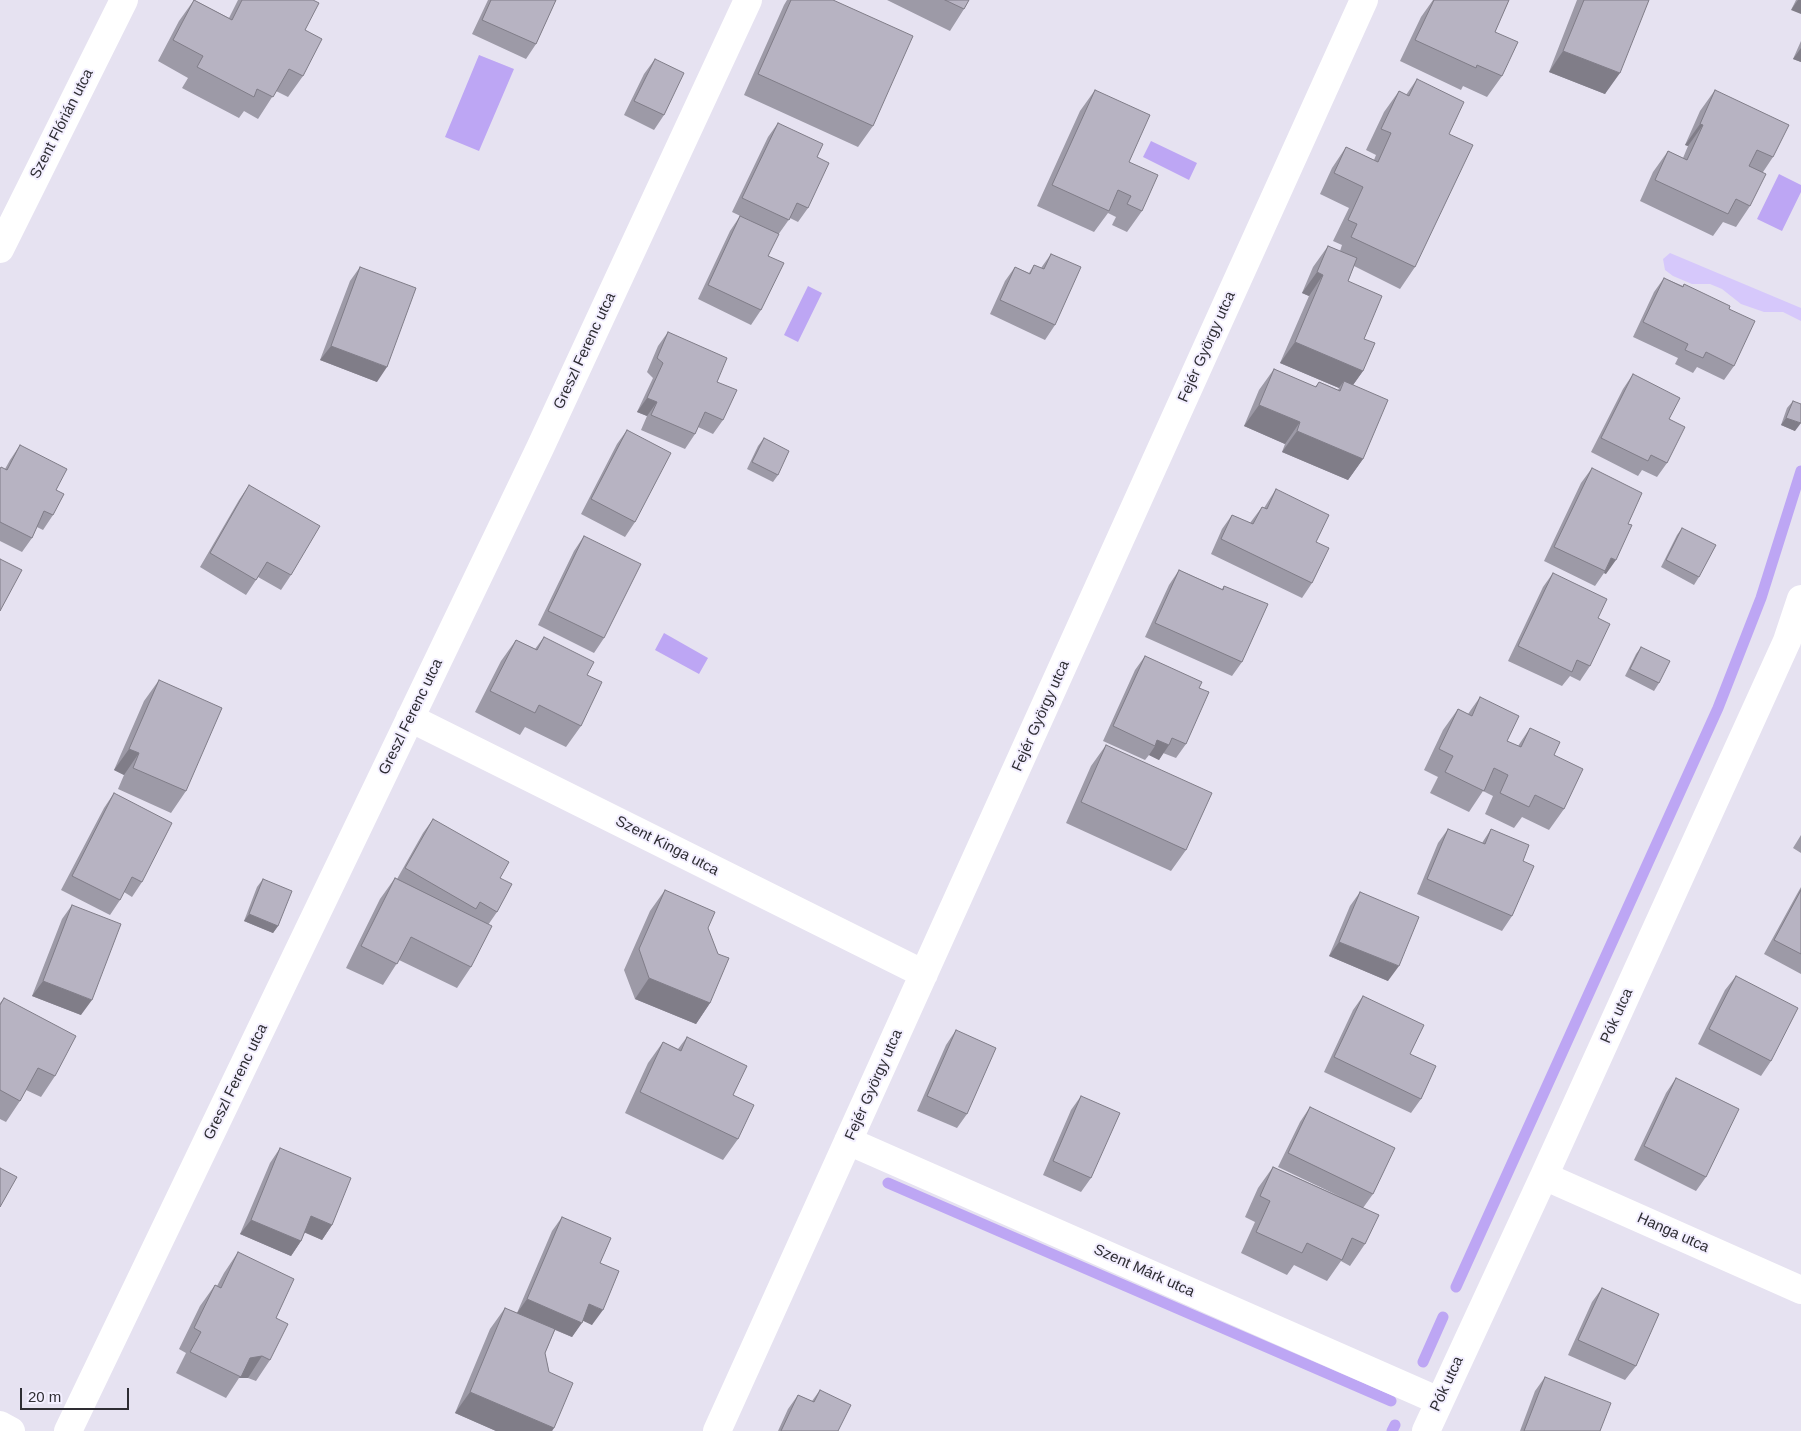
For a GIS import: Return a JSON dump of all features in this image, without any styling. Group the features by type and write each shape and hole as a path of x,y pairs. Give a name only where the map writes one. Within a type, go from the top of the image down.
{"street":[{"name":"Szent Flórián utca","path":"0,249 124,0"},
{"name":"Greszl Ferenc utca","path":"68,1431 544,439 748,0"},
{"name":"Fejér György utca","path":"717,1431 1364,0"},
{"name":"Pók utca","path":"1426,1431 1794,641 1801,599"},
{"name":"Szent Kinga utca","path":"410,718 924,974"},
{"name":"Szent Márk utca","path":"848,1141 1439,1401"},
{"name":"Hanga utca","path":"1544,1176 1801,1290"},
{"path":"0,1426 11,1431"}],"shaded area":[{"path":"479,55 514,69 479,151 445,137"},
{"path":"1151,141 1197,163 1189,180 1143,157"},
{"path":"1779,174 1801,185 1801,192 1782,231 1757,219"},
{"path":"1670,253 1801,308 1801,321 1783,312 1764,312 1741,304 1722,289 1710,284 1692,284 1673,276 1665,270 1663,259"},
{"path":"808,286 822,293 798,342 784,335"},
{"path":"664,633 708,658 699,674 655,650"}],"building":[{"path":"194,0 232,20 242,0 313,0 319,3 305,30 322,39 303,76 289,69 273,97 257,89 254,97 197,67 203,56 173,40"},
{"path":"491,0 556,0 536,44 482,20"},
{"path":"791,0 833,0 913,36 873,126 758,74"},
{"path":"945,0 969,0 964,9"},
{"path":"1434,0 1509,0 1495,32 1518,42 1502,76 1477,65 1476,68 1415,40"},
{"path":"1584,0 1649,0 1620,73 1563,51"},
{"path":"655,59 684,73 664,115 634,101"},
{"path":"1417,79 1464,102 1449,134 1473,145 1415,267 1351,237 1357,224 1348,220 1363,187 1334,173 1346,147 1378,162 1391,133 1381,129 1399,91 1409,96"},
{"path":"1095,90 1150,115 1129,162 1158,175 1142,211 1127,204 1131,196 1118,190 1109,211 1052,185"},
{"path":"1715,90 1789,125 1773,157 1757,150 1749,166 1766,174 1750,206 1736,199 1728,214 1655,180 1668,151 1687,160 1703,125 1700,124"},
{"path":"778,123 823,144 817,157 829,163 808,208 797,203 789,220 742,198"},
{"path":"740,216 779,234 768,256 784,263 761,310 708,285"},
{"path":"1328,246 1357,258 1348,281 1382,296 1364,339 1375,343 1363,371 1295,342 1323,275 1317,272"},
{"path":"1051,254 1081,267 1055,325 1000,300 1015,267 1030,274 1034,265 1044,269"},
{"path":"360,267 416,288 387,367 331,346"},
{"path":"1664,278 1683,287 1684,284 1730,306 1729,309 1755,321 1734,366 1706,352 1703,358 1685,350 1688,344 1643,322"},
{"path":"668,332 727,358 717,382 737,390 723,420 705,412 695,434 651,415 657,402 647,398 663,363 657,358"},
{"path":"1274,369 1316,387 1319,382 1340,391 1344,381 1388,400 1363,459 1297,431 1300,422 1259,405"},
{"path":"1633,374 1680,398 1669,419 1685,427 1667,463 1651,455 1648,461 1601,438"},
{"path":"1793,401 1801,404 1801,423 1786,418"},
{"path":"627,430 671,453 635,522 591,499"},
{"path":"764,438 789,451 778,475 752,462"},
{"path":"20,445 67,469 56,490 64,494 53,515 44,511 32,538 0,522 0,469 1,467 7,470"},
{"path":"1592,468 1642,493 1628,524 1632,525 1616,560 1611,558 1605,571 1554,547"},
{"path":"249,485 320,526 291,575 267,562 256,580 210,553"},
{"path":"1276,489 1329,515 1316,542 1329,548 1312,583 1221,539 1232,515 1253,524 1262,507 1267,509"},
{"path":"1682,528 1716,545 1699,577 1666,560"},
{"path":"584,536 641,564 604,638 548,611"},
{"path":"0,559 22,570 0,611"},
{"path":"1179,570 1223,590 1224,586 1268,604 1242,662 1155,623"},
{"path":"1553,573 1607,599 1598,618 1610,624 1590,666 1577,660 1572,672 1518,646"},
{"path":"544,637 594,662 587,675 602,682 581,726 539,705 535,713 490,691 516,640 537,650"},
{"path":"1641,647 1670,661 1659,683 1630,669"},
{"path":"1145,656 1202,682 1199,688 1209,692 1186,744 1172,738 1169,745 1157,740 1155,746 1113,726"},
{"path":"159,680 222,708 186,791 133,768 139,753 129,749"},
{"path":"1480,697 1519,716 1507,741 1521,747 1530,728 1560,742 1554,755 1583,769 1564,809 1535,795 1529,807 1500,793 1508,775 1494,768 1484,791 1445,772 1453,756 1439,749 1458,709 1472,716"},
{"path":"1106,745 1212,793 1186,850 1081,802"},
{"path":"114,793 172,823 142,882 132,877 120,900 72,876"},
{"path":"433,819 509,862 500,878 512,884 497,912 480,902 476,909 405,868"},
{"path":"1448,829 1485,844 1491,829 1529,845 1523,861 1534,866 1512,916 1427,879"},
{"path":"395,878 492,926 471,967 411,937 397,964 361,946"},
{"path":"263,879 292,891 278,926 249,914"},
{"path":"665,890 715,912 708,928 718,954 729,958 710,1003 649,978 639,949"},
{"path":"1801,890 1801,954 1774,940"},
{"path":"1360,892 1419,917 1399,966 1339,942"},
{"path":"72,905 121,924 92,1000 43,981"},
{"path":"1736,976 1798,1008 1771,1061 1709,1029"},
{"path":"1363,996 1424,1025 1410,1054 1436,1066 1421,1099 1334,1057"},
{"path":"4,998 76,1036 55,1076 38,1068 20,1101 0,1090 0,1005"},
{"path":"956,1030 996,1048 967,1114 927,1096"},
{"path":"687,1037 747,1066 733,1095 754,1105 738,1139 640,1092 663,1042 681,1051"},
{"path":"1676,1078 1739,1109 1706,1177 1644,1146"},
{"path":"1081,1096 1120,1113 1091,1178 1053,1161"},
{"path":"1310,1107 1395,1148 1373,1194 1288,1153"},
{"path":"280,1148 351,1178 332,1225 311,1216 301,1241 251,1220"},
{"path":"1273,1167 1379,1215 1365,1244 1352,1238 1342,1260 1307,1243 1302,1253 1256,1232 1270,1201 1260,1196"},
{"path":"0,1168 17,1177 0,1207"},
{"path":"562,1217 611,1238 600,1263 619,1271 603,1310 589,1304 582,1323 527,1299"},
{"path":"238,1252 294,1279 276,1318 288,1324 270,1360 262,1356 250,1358 241,1377 190,1352 201,1332 194,1328 215,1285 221,1288"},
{"path":"1602,1288 1659,1314 1636,1366 1578,1340"},
{"path":"505,1308 555,1329 545,1353 549,1372 573,1383 554,1428 470,1392"},
{"path":"1545,1377 1611,1403 1600,1431 1524,1431"},
{"path":"820,1390 851,1405 838,1431 781,1431 798,1395 814,1402"}],"waterway":[{"path":"1456,1287 1718,708 1761,598 1801,471"},
{"path":"888,1183 1391,1401"},
{"path":"1423,1362 1443,1317"},
{"path":"1392,1431 1395,1425"}]}
